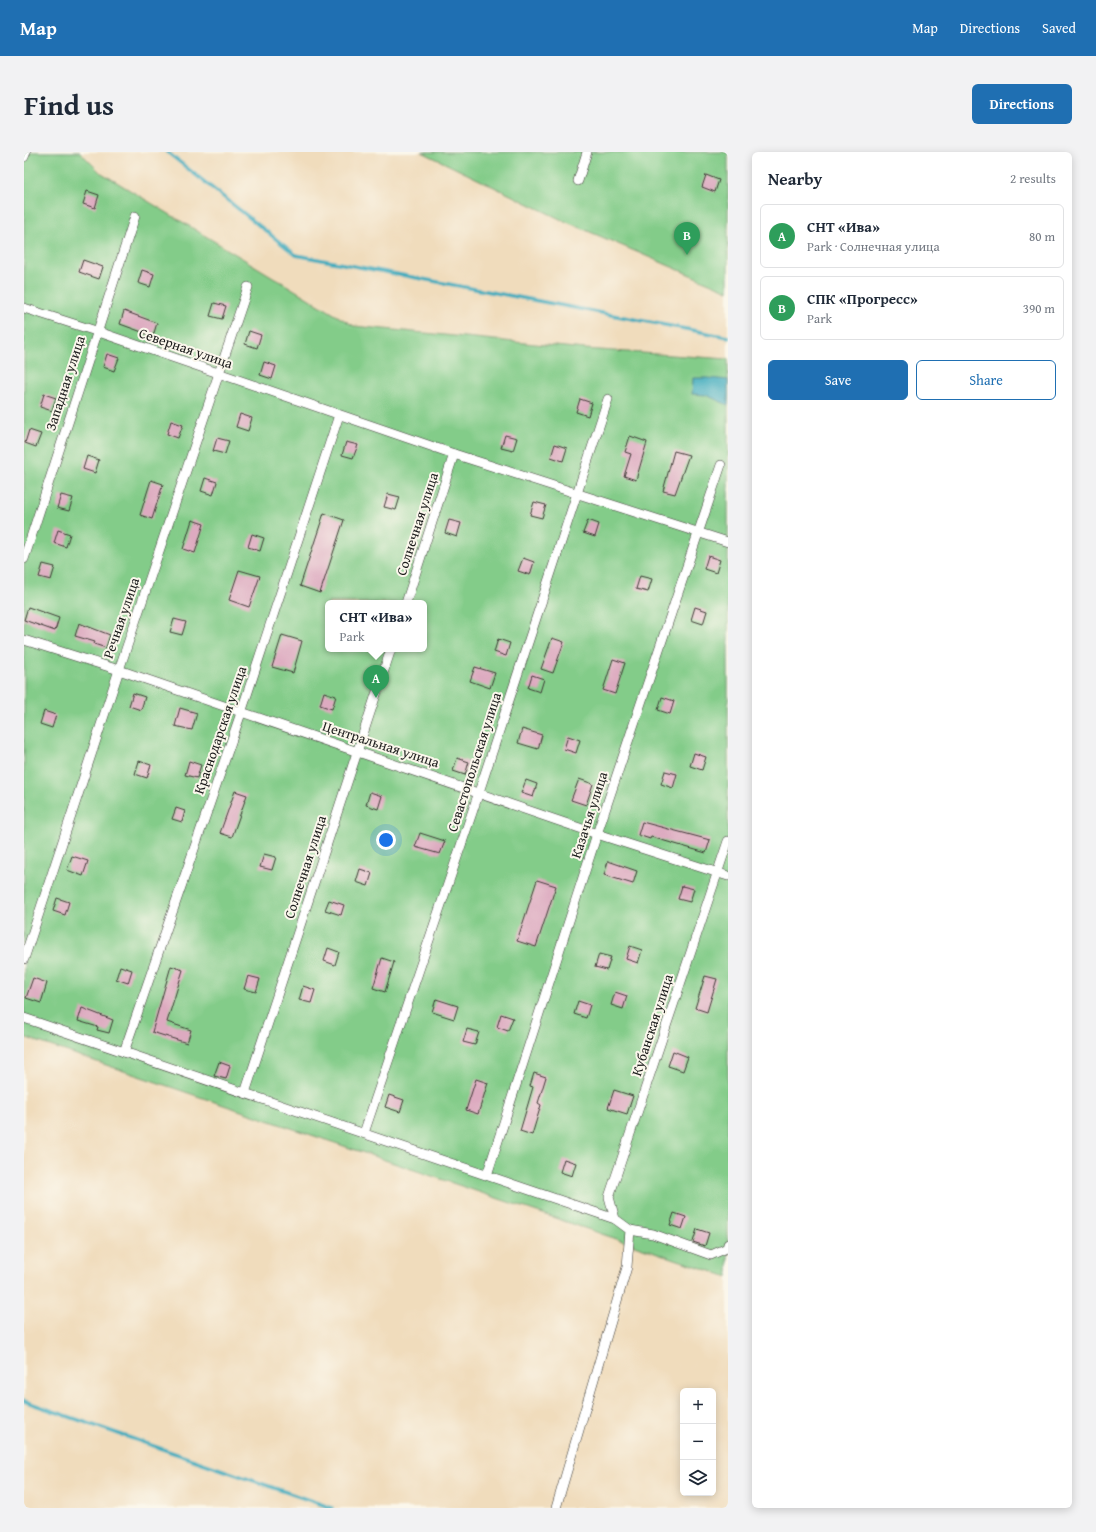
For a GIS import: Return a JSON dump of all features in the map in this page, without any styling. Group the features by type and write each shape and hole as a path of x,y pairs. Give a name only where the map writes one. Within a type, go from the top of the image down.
{"street":[{"path":"24,157 26,152"},
{"path":"578,181 588,152"},
{"name":"Западная улица","path":"24,559 96,331 135,216"},
{"name":"Речная улица","path":"24,959 119,670 248,287"},
{"name":"Северная улица","path":"24,308 96,331 454,454 728,542"},
{"name":"Севастопольская улица","path":"364,1133 479,792 608,399"},
{"name":"Краснодарская улица","path":"124,1052 241,712 339,415"},
{"name":"Солнечная улица","path":"407,600 454,454"},
{"name":"Казачья улица","path":"487,1175 597,834 697,533 721,466"},
{"name":"Центральная улица","path":"24,640 119,670 479,792 597,834 728,876"},
{"name":"Солнечная улица","path":"245,1093 390,652"},
{"name":"Кубанская улица","path":"615,1219 609,1197 728,840"},
{"path":"24,1018 615,1219 630,1230 653,1234 711,1255 727,1246"},
{"path":"556,1508 627,1267 630,1230"}],"green space":[{"path":"24,152 80,152 100,172 354,326 585,349 728,359 728,1277 24,1037"},
{"path":"422,152 728,152 728,291 562,220"}],"water":[{"path":"693,378 728,380 728,405 706,395 692,394"}],"building":[{"path":"706,175 719,180 715,192 702,187"},
{"path":"87,191 99,195 95,208 83,204"},
{"path":"83,260 103,267 99,279 79,272"},
{"path":"142,270 154,274 150,287 138,283"},
{"path":"214,303 226,306 222,319 210,316"},
{"path":"124,311 157,323 153,336 120,324"},
{"path":"249,331 261,335 257,348 245,344"},
{"path":"107,354 119,358 114,371 103,367"},
{"path":"264,362 276,366 272,379 260,375"},
{"path":"44,394 56,398 52,411 40,407"},
{"path":"580,399 592,403 588,416 576,412"},
{"path":"240,414 252,418 248,431 236,427"},
{"path":"171,421 183,425 178,438 167,434"},
{"path":"29,430 41,434 36,447 25,443"},
{"path":"505,435 517,438 513,451 501,448"},
{"path":"630,436 647,442 636,480 624,476 631,454 625,452"},
{"path":"217,438 229,441 225,454 213,451"},
{"path":"346,442 358,445 353,458 342,455"},
{"path":"555,444 567,448 563,461 551,457"},
{"path":"674,451 689,455 675,494 663,491"},
{"path":"87,456 99,460 95,473 83,469"},
{"path":"205,478 217,482 213,495 201,491"},
{"path":"151,480 163,484 152,519 140,515"},
{"path":"388,494 400,497 396,510 384,507"},
{"path":"61,495 73,498 69,511 57,508"},
{"path":"534,502 546,505 542,518 530,515"},
{"path":"324,513 344,520 320,593 300,586"},
{"path":"192,520 204,524 195,553 183,549"},
{"path":"449,520 461,523 457,537 445,533"},
{"path":"588,520 599,524 595,537 583,533"},
{"path":"58,530 70,534 66,547 54,543"},
{"path":"252,534 264,538 260,551 248,547"},
{"path":"708,556 720,560 716,573 704,569"},
{"path":"523,558 534,562 530,575 518,571"},
{"path":"43,564 55,567 51,580 39,577"},
{"path":"239,570 260,576 249,607 229,600"},
{"path":"640,576 652,579 648,592 636,589"},
{"path":"28,607 59,618 55,631 24,620"},
{"path":"695,607 707,611 703,624 691,620"},
{"path":"174,619 186,622 182,635 170,632"},
{"path":"79,623 110,635 106,648 94,644 95,642 75,636"},
{"path":"282,635 302,641 293,673 272,667"},
{"path":"552,638 564,642 553,673 541,669"},
{"path":"498,639 510,643 506,656 494,652"},
{"path":"613,659 625,663 615,694 603,690"},
{"path":"475,667 495,673 490,688 470,681"},
{"path":"532,675 544,679 540,692 528,688"},
{"path":"324,692 336,696 332,709 320,705"},
{"path":"133,693 145,697 141,710 129,706"},
{"path":"662,697 674,701 670,714 658,710"},
{"path":"180,708 197,713 192,730 175,726"},
{"path":"44,711 56,715 52,728 40,724"},
{"path":"522,729 542,735 538,749 518,743"},
{"path":"568,736 580,740 576,753 564,749"},
{"path":"694,753 706,757 702,770 690,766"},
{"path":"457,758 469,762 465,775 453,771"},
{"path":"139,761 151,765 147,778 135,774"},
{"path":"189,761 201,765 197,778 185,775"},
{"path":"665,771 677,774 673,788 661,784"},
{"path":"579,779 593,784 586,805 571,800"},
{"path":"526,780 537,784 533,797 521,793"},
{"path":"235,791 247,795 232,837 220,833"},
{"path":"370,792 382,796 378,809 366,805"},
{"path":"176,808 185,811 182,822 172,819"},
{"path":"642,822 710,840 706,853 651,837 650,839 638,835"},
{"path":"420,833 445,841 440,854 415,847"},
{"path":"264,854 276,857 272,870 260,867"},
{"path":"72,856 88,861 83,876 67,870"},
{"path":"608,861 637,871 633,884 604,875"},
{"path":"360,869 372,873 368,886 356,882"},
{"path":"537,880 556,886 536,947 517,941"},
{"path":"682,886 694,889 690,902 678,899"},
{"path":"57,898 69,902 65,915 53,911"},
{"path":"329,900 344,905 341,915 325,910"},
{"path":"630,946 642,950 638,963 626,959"},
{"path":"328,948 339,952 335,965 324,961"},
{"path":"599,954 611,957 607,970 595,967"},
{"path":"382,958 394,962 385,992 373,988"},
{"path":"120,966 132,970 128,983 116,979"},
{"path":"171,966 183,970 167,1022 191,1030 187,1043 152,1032"},
{"path":"248,976 260,979 256,992 244,989"},
{"path":"705,976 717,979 707,1012 695,1008"},
{"path":"33,978 47,983 41,1003 26,998"},
{"path":"303,986 315,990 311,1003 299,1000"},
{"path":"615,992 627,996 623,1009 611,1005"},
{"path":"436,999 458,1006 454,1019 432,1012"},
{"path":"578,1001 590,1005 586,1018 574,1014"},
{"path":"82,1008 113,1020 109,1033 97,1030 98,1027 78,1021"},
{"path":"501,1014 513,1018 508,1031 497,1027"},
{"path":"467,1029 479,1032 475,1045 463,1042"},
{"path":"673,1051 688,1057 683,1071 668,1066"},
{"path":"219,1062 230,1066 226,1079 214,1076"},
{"path":"534,1073 546,1077 538,1103 541,1105 532,1135 520,1131 533,1087 530,1086"},
{"path":"476,1079 488,1083 478,1114 466,1110"},
{"path":"614,1090 633,1096 627,1114 608,1108"},
{"path":"389,1095 404,1100 400,1112 385,1107"},
{"path":"564,1159 576,1163 572,1176 560,1172"},
{"path":"674,1213 686,1217 682,1229 670,1225"},
{"path":"697,1229 709,1233 705,1246 693,1242"}],"waterway":[{"path":"167,152 296,255 728,337"},
{"path":"24,1401 332,1508"}],"place":[{"name":"СПК «Прогресс»","path":"687,255"},
{"name":"СНТ «Ива»","path":"376,698"}]}
